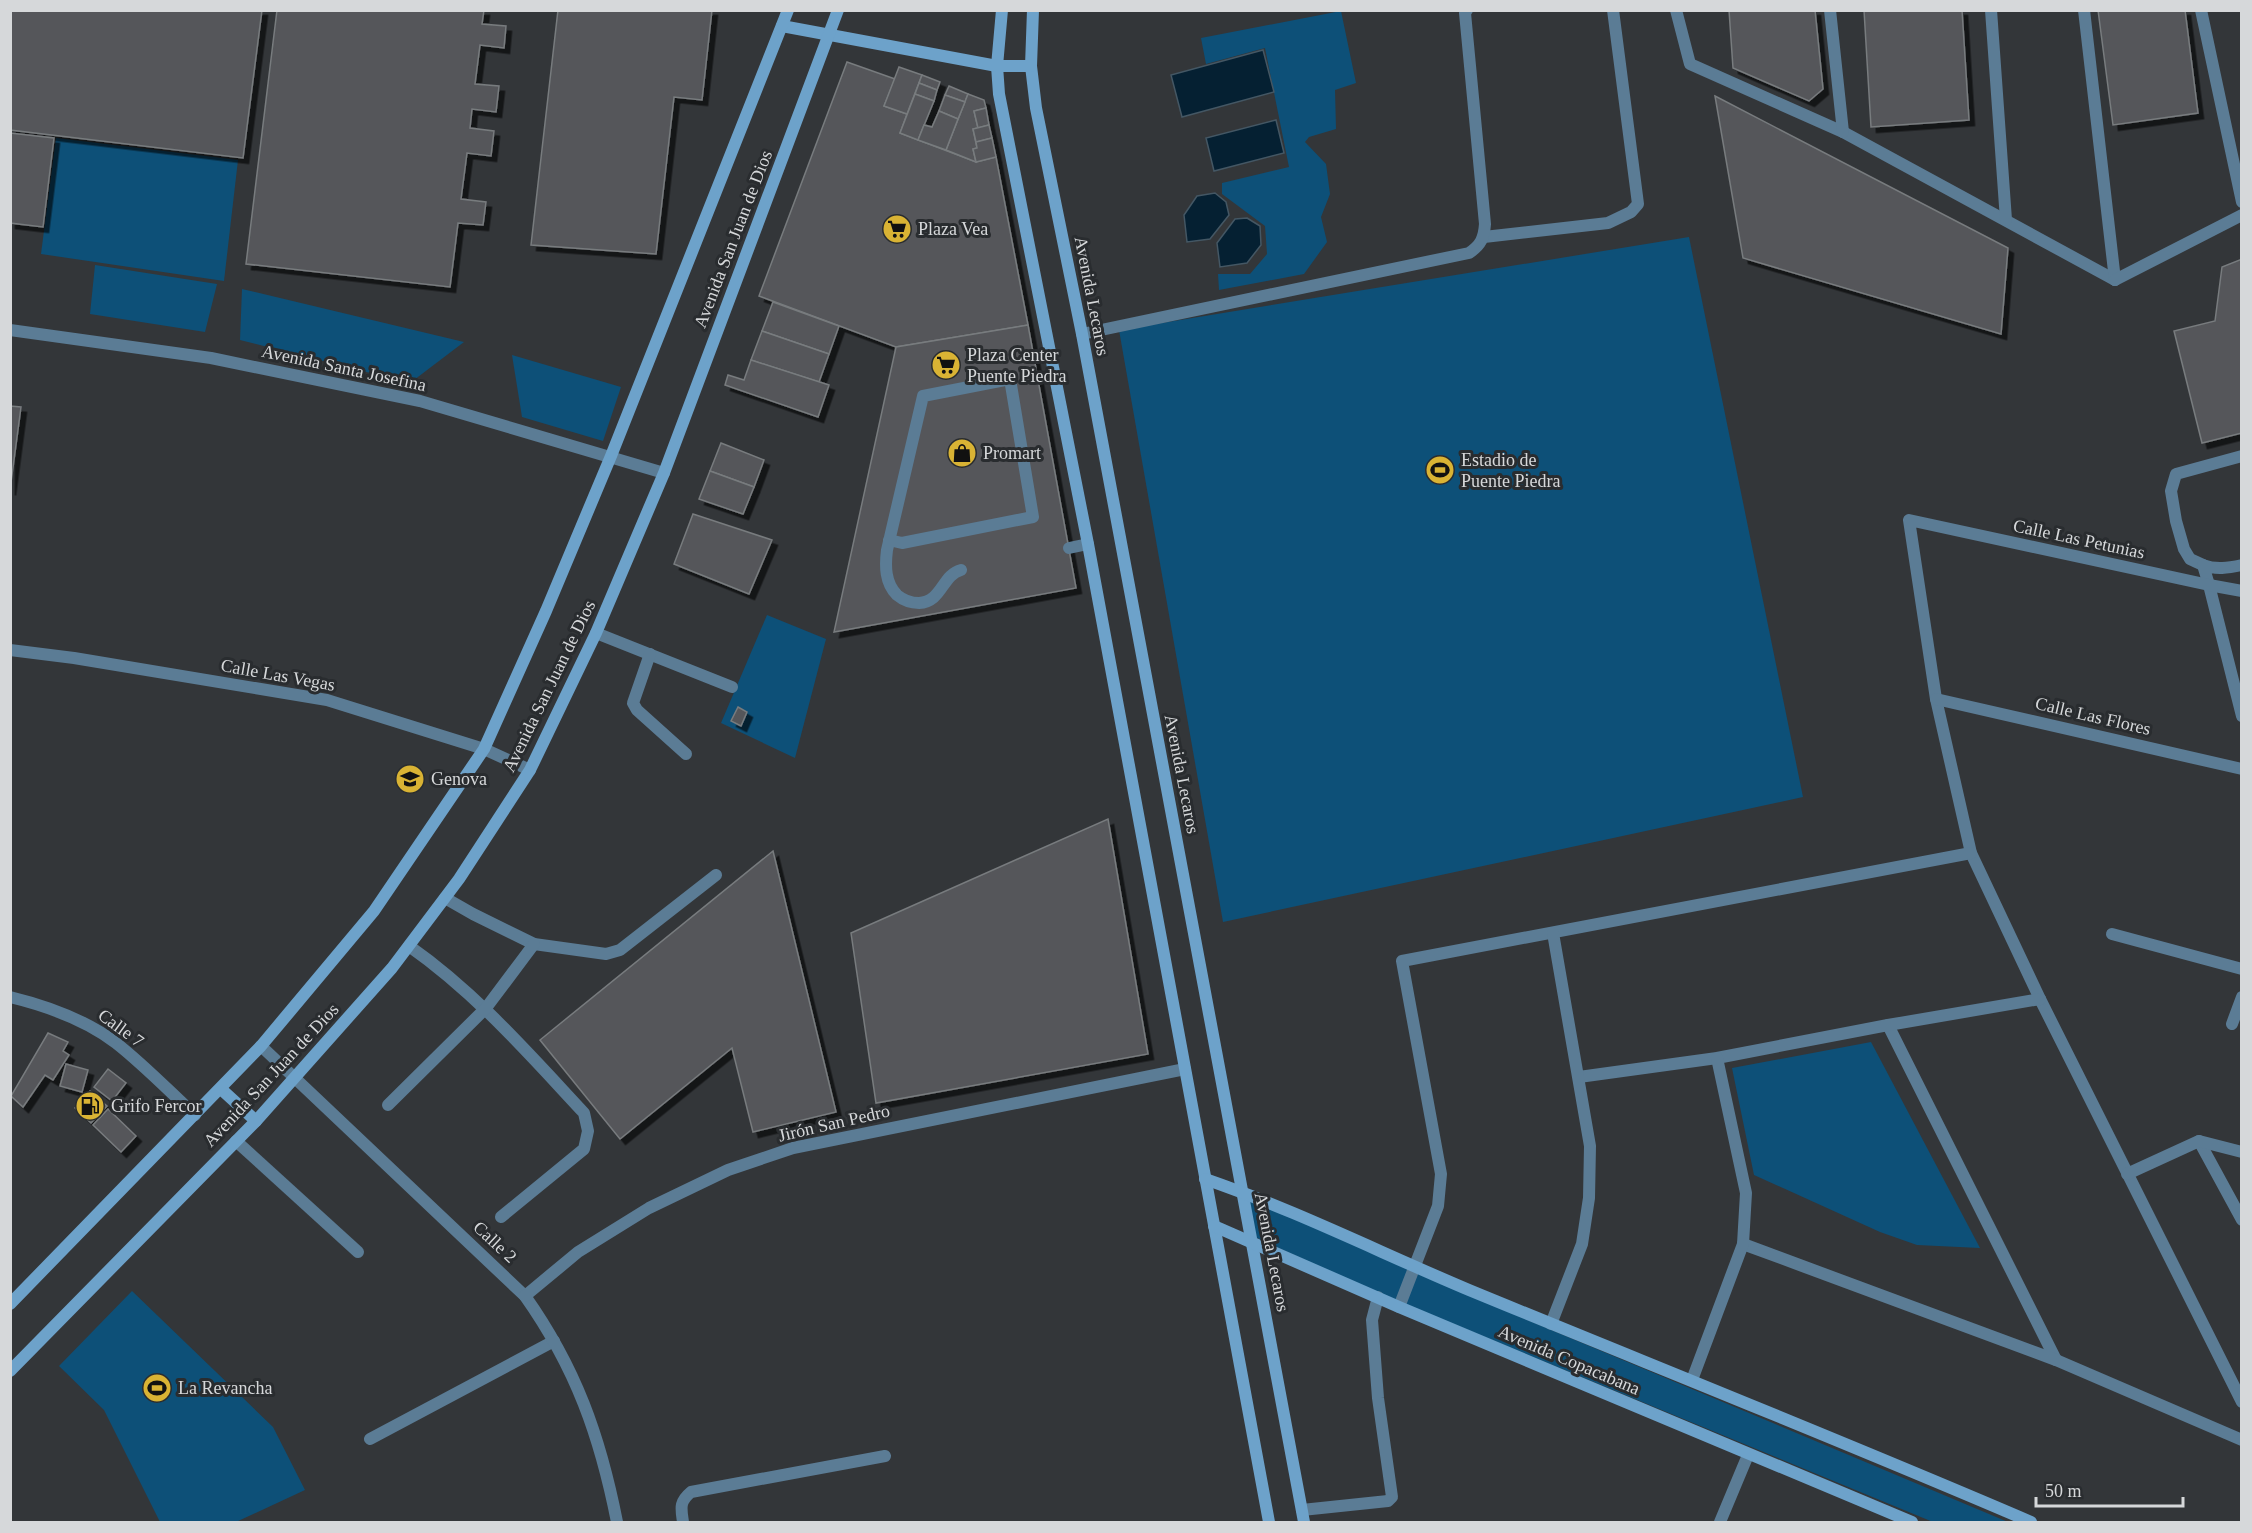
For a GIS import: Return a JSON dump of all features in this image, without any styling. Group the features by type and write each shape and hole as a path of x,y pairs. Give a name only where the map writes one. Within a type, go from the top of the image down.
{"main road":[{"name":"Avenida San Juan de Dios","path":"10,1304 261,1046 374,911 484,749 546,611 611,456 788,10"},
{"name":"Avenida San Juan de Dios","path":"10,1371 296,1078 409,946 459,879 531,770 596,633 664,473 838,10"},
{"path":"1002,10 997,66 999,94 1088,544 1269,1522"},
{"name":"Avenida Lecaros","path":"1033,10 1031,66 1036,108 1082,334 1303,1516"},
{"path":"782,26 997,66 1031,66"},
{"path":"221,1089 256,1121"},
{"path":"1205,1179 1241,1191 1414,1267 2031,1522"},
{"name":"Avenida Copacabana","path":"1214,1226 1399,1307 1912,1522"}],"street":[{"path":"1082,334 1469,253 1478,247 1484,237 1485,224 1465,13 1467,10"},
{"path":"1484,237 1608,223 1631,213 1638,204 1613,10"},
{"path":"1676,10 1690,64 1843,132 2115,280"},
{"path":"1830,10 1843,132"},
{"path":"1991,10 2006,220"},
{"path":"2084,10 2115,280"},
{"path":"2201,10 2241,202"},
{"path":"2115,280 2241,215"},
{"name":"Avenida Santa Josefina","path":"10,330 211,358 420,401 664,473"},
{"path":"888,545 1033,517 1010,380 922,396 888,545 886,574 892,590 915,603 926,602 934,598 952,574 962,570"},
{"path":"2241,456 2176,474 2170,491 2184,549 2190,559 2211,568 2241,565"},
{"name":"Calle Las Petunias","path":"1936,699 1909,520 2241,591"},
{"path":"1069,548 1088,544"},
{"path":"2203,565 2241,716"},
{"path":"596,633 732,687"},
{"name":"Calle Las Vegas","path":"10,650 74,658 327,700 484,749 531,770"},
{"path":"650,654 633,703 637,710 686,754"},
{"path":"1936,699 1971,853 2040,999 2241,1402"},
{"name":"Calle Las Flores","path":"1936,699 2241,769"},
{"path":"1399,1307 1438,1206 1441,1174 1402,961 1971,853"},
{"path":"445,898 534,944 606,954 620,950 716,875"},
{"path":"1551,1324 1582,1244 1589,1198 1590,1146 1552,933"},
{"path":"2112,934 2241,969"},
{"path":"388,1105 486,1008 534,944"},
{"path":"409,946 486,1008 584,1113 588,1131 584,1149 501,1217"},
{"path":"2232,1024 2241,997"},
{"name":"Calle 7","path":"10,998 55,1011 97,1030 116,1043 195,1115"},
{"path":"1579,1077 1717,1058 2040,999"},
{"path":"1888,1025 2056,1360"},
{"name":"Calle 2","path":"261,1046 525,1296 554,1341 583,1400 598,1441 617,1522"},
{"path":"1692,1380 1743,1244 1746,1193 1717,1058"},
{"name":"Jirón San Pedro","path":"525,1296 578,1252 649,1208 728,1170 793,1148 1185,1069"},
{"path":"236,1141 358,1252"},
{"path":"2127,1174 2199,1141 2241,1152"},
{"path":"2199,1141 2241,1220"},
{"path":"1743,1244 2056,1360 2241,1440"},
{"path":"1303,1516 1388,1501 1392,1497 1378,1398 1372,1320 1378,1297"},
{"path":"370,1439 554,1341"},
{"path":"1720,1522 1748,1455"},
{"path":"683,1522 680,1507 683,1499 691,1492 885,1456"}],"shaded area":[{"path":"1341,11 1356,83 1335,90 1336,129 1309,137 1305,142 1326,164 1330,194 1321,217 1327,242 1304,274 1219,290 1218,274 1250,274 1267,254 1265,226 1222,194 1222,183 1289,167 1265,48 1206,64 1201,38"},
{"path":"1263,50 1274,92 1182,117 1171,75"},
{"path":"1276,120 1284,153 1214,171 1206,138"},
{"path":"56,138 238,160 224,281 41,254"},
{"path":"1215,193 1226,202 1229,215 1210,239 1187,242 1184,215 1197,196"},
{"path":"1247,218 1260,226 1261,245 1247,263 1220,267 1217,243 1235,219"},
{"name":"Estadio de Puente Piedra","path":"1689,237 1803,797 1223,922 1119,330"},
{"path":"95,265 217,284 205,332 90,314"},
{"path":"242,289 464,342 410,383 240,340"},
{"path":"512,355 621,387 603,441 522,417"},
{"path":"767,615 826,639 795,758 721,723"},
{"path":"1871,1042 1980,1248 1917,1245 1880,1232 1754,1175 1732,1068"},
{"path":"1246,1197 1410,1269 1396,1302 1255,1237"},
{"path":"1416,1273 2008,1522 1933,1522 1405,1304"},
{"name":"La Revancha","path":"132,1291 273,1427 305,1490 236,1522 160,1522 104,1410 59,1366"}],"building":[{"path":"10,10 262,10 243,158 10,130"},
{"path":"277,10 484,10 482,24 506,26 504,48 480,45 475,84 499,86 496,112 472,109 470,128 494,131 491,156 467,153 461,199 486,202 483,225 458,223 450,287 246,264"},
{"path":"558,10 712,10 702,100 674,97 656,254 531,245"},
{"path":"1729,10 1815,10 1823,89 1809,101 1733,68"},
{"path":"1864,10 1962,10 1969,120 1871,127"},
{"path":"2098,10 2185,10 2198,113 2113,125"},
{"name":"Plaza Vea","path":"847,62 895,79 884,106 907,114 900,133 976,162 996,157 1028,325 896,347 759,296"},
{"path":"899,67 922,75 907,114 884,106"},
{"path":"922,75 940,82 937,90 919,83"},
{"path":"919,83 937,90 934,101 915,94"},
{"path":"949,86 968,94 965,102 945,95"},
{"path":"915,94 934,101 918,140 900,133"},
{"path":"968,94 984,100 986,108 974,111 978,128 973,129 977,148 973,149 976,162 946,150"},
{"path":"945,95 965,102 958,119 939,111"},
{"path":"1715,96 2008,248 2001,334 1743,258"},
{"path":"986,108 989,125 978,128 974,111"},
{"path":"939,111 958,119 946,150 918,140 924,125 932,127"},
{"path":"989,125 992,138 976,142 973,129"},
{"path":"10,133 54,138 43,227 10,223"},
{"path":"992,138 996,157 976,162 973,149 977,148 976,142"},
{"path":"2242,259 2242,433 2202,443 2174,331 2215,321 2222,267"},
{"path":"773,302 839,326 829,354 762,331"},
{"name":"Promart","path":"1028,325 1076,588 834,632 896,347"},
{"path":"762,331 829,354 819,382 751,360"},
{"path":"751,360 829,385 818,417 725,385 728,375 744,380"},
{"path":"10,406 21,407 10,490"},
{"path":"721,443 764,460 754,487 710,471"},
{"path":"710,471 754,487 743,514 699,499"},
{"path":"693,514 772,540 749,594 674,564"},
{"path":"738,707 747,712 741,726 731,721"},
{"path":"1108,819 1148,1054 876,1103 851,933"},
{"path":"773,851 836,1112 753,1132 732,1048 620,1139 540,1040"},
{"path":"48,1033 68,1042 63,1051 69,1055 53,1080 45,1075 23,1107 11,1096"},
{"path":"66,1064 88,1070 82,1092 60,1086"},
{"path":"108,1069 126,1083 112,1101 94,1087"},
{"path":"90,1091 107,1106 91,1123 75,1108"},
{"path":"108,1109 136,1136 121,1152 93,1125"}],"place":[{"name":"Plaza Vea","path":"897,229"},
{"name":"Plaza Center Puente Piedra","path":"946,365"},
{"name":"Promart","path":"962,453"},
{"name":"Estadio de Puente Piedra","path":"1440,470"},
{"name":"Genova","path":"410,779"},
{"name":"Grifo Fercor","path":"90,1106"},
{"name":"La Revancha","path":"157,1388"}]}
